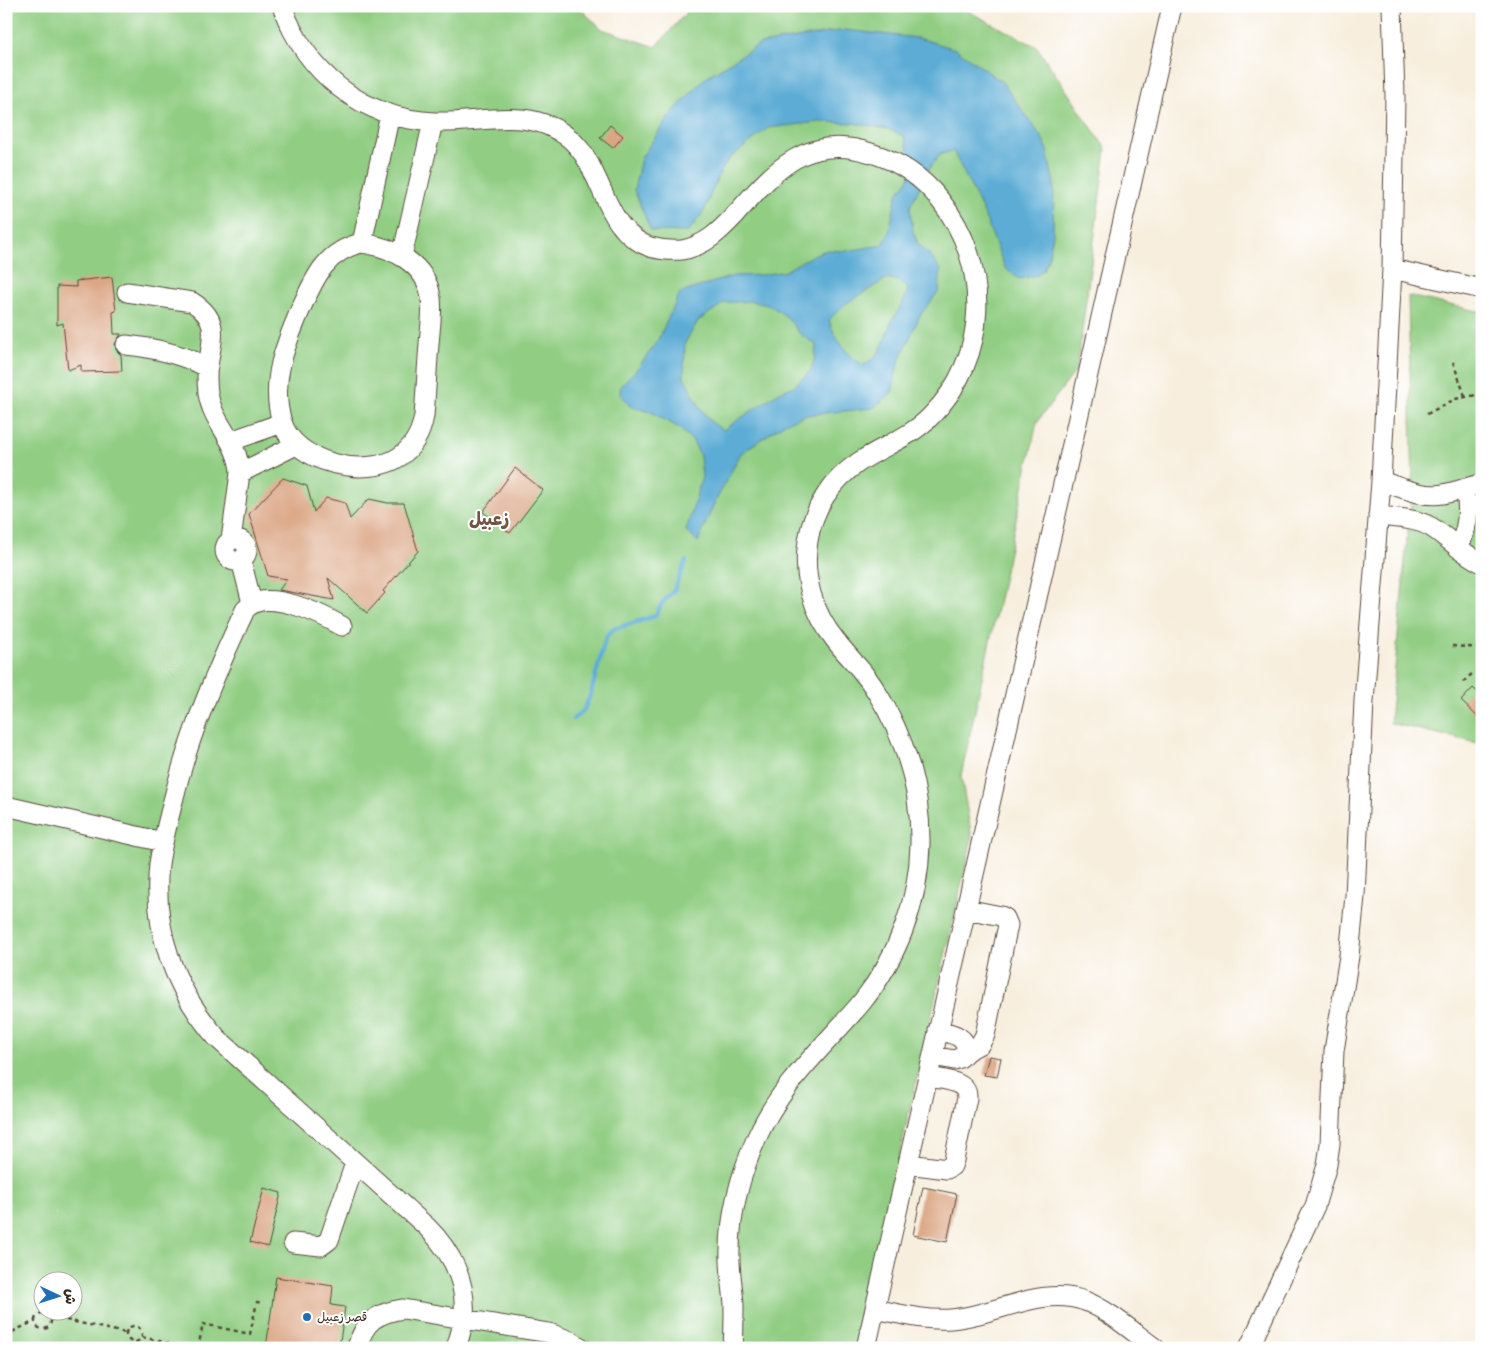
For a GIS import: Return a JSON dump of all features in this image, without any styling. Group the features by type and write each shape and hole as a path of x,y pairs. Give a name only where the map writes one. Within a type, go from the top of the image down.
{"street":[{"path":"282,6 299,44 308,58 332,82 353,97 375,108 390,114 433,122 512,117 543,123 558,130 582,150 591,163 615,217 622,228 632,237 657,249 670,251 684,250 709,240 720,231 768,178 795,158 826,149 858,149 892,161 924,183 938,197 949,213 961,233 972,263 978,302 977,326 972,346 956,384 931,416 916,430 861,461 832,486 822,501 808,536 807,574 810,592 816,608 833,638 870,680 890,716 906,755 920,818 919,866 910,913 896,948 883,972 859,1006 793,1079 778,1099 755,1143 740,1186 731,1227 730,1262 734,1310 733,1348"},
{"path":"866,1348 1172,6"},
{"path":"1249,1348 1315,1206 1327,1165 1330,1144 1334,1052 1349,956 1354,906 1364,700 1381,481 1392,270 1395,96 1392,6"},
{"path":"362,243 390,114"},
{"path":"402,256 433,122"},
{"path":"362,243 384,248 411,262 424,277 432,305 422,428 416,440 398,457 387,462 364,466 335,464 322,460 296,445 287,434 282,423 277,382 285,344 312,284 322,268 334,255 342,249 362,243"},
{"path":"1392,270 1482,289"},
{"path":"128,292 192,302 207,314 213,332 207,381 212,410 238,456 240,474 232,540 236,539 245,543 247,553 245,558 241,560 252,603"},
{"path":"126,345 176,354 208,367"},
{"path":"230,441 282,423"},
{"path":"240,474 296,445"},
{"path":"1381,481 1426,494 1443,494 1473,486 1474,530 1458,548"},
{"path":"1378,516 1424,523 1482,563"},
{"path":"342,626 317,613 263,600 252,603 243,614 204,701 177,786 163,842 158,883 160,923 170,962 186,996 205,1025 217,1038 426,1226 446,1248 462,1289 464,1319 456,1348"},
{"path":"6,806 163,842"},
{"path":"932,1056 954,1060 980,1044 985,1035 1008,925 1001,916 966,909"},
{"path":"938,1030 961,1037 967,1051"},
{"path":"908,1164 944,1169 949,1168 953,1163 967,1092 960,1084 928,1077"},
{"path":"293,1243 321,1246 330,1240 355,1162"},
{"path":"875,1309 923,1319 952,1319 1048,1297 1072,1298 1096,1306 1155,1348"},
{"path":"357,1348 359,1339 373,1318 391,1311 417,1310 549,1333 571,1341 582,1348"}],"path":[{"path":"1453,362 1465,396"},
{"path":"1427,414 1445,403 1465,396 1482,394"},
{"path":"1452,646 1482,648"},
{"path":"1463,682 1472,672 1482,670"},
{"path":"198,1348 203,1324 250,1334 257,1302 263,1302"},
{"path":"6,1337 33,1322"},
{"path":"36,1322 40,1328 44,1329 50,1322"},
{"path":"76,1322 126,1332"},
{"path":"126,1332 134,1326 141,1330 142,1337"},
{"path":"126,1332 128,1340 132,1342 136,1342 142,1337"},
{"path":"142,1337 190,1348"}],"green space":[{"path":"6,6 577,6 602,29 656,47 692,6 958,6 1037,47 1106,149 1077,369 1037,422 961,776 972,838 855,1348 6,1348"},
{"path":"1408,296 1482,312 1482,744 1390,723 1413,491"}],"water":[{"path":"845,30 918,38 956,49 1002,82 1045,142 1054,183 1053,235 1048,259 1043,270 1037,275 1019,279 1005,268 982,209 953,151 941,154 929,168 910,207 913,231 918,244 928,253 941,270 939,291 920,315 898,364 892,393 873,408 805,415 785,423 741,453 713,506 698,542 686,531 702,477 700,456 693,441 679,428 651,412 630,406 620,394 621,385 636,370 656,344 680,293 733,276 762,275 785,271 813,255 827,250 846,251 883,245 889,232 897,194 908,180 913,166 904,136 888,129 852,123 818,122 768,128 729,159 719,174 704,211 688,232 651,231 634,190 641,158 670,115 706,77 760,44","holes":["888,278 902,283 908,289 907,293 890,325 880,350 863,365 842,346 829,320 845,304","751,301 771,306 787,317 800,334 816,345 815,357 811,370 794,386 778,393 723,430 710,421 684,377 685,343 698,321 724,303"]}],"building":[{"path":"610,125 623,136 613,148 600,138"},
{"path":"112,277 116,311 113,312 114,334 121,334 115,344 116,350 121,355 122,371 81,372 81,365 68,370 63,323 57,325 57,286 76,287 76,281"},
{"path":"515,468 543,490 510,533 483,512"},
{"path":"283,478 307,486 314,512 326,498 345,503 350,519 369,499 388,503 404,503 418,551 383,591 385,593 367,613 328,578 334,600 279,590 287,579 268,576 249,514"},
{"path":"1473,688 1482,696 1482,721 1461,701"},
{"path":"989,1056 1001,1058 997,1077 984,1075"},
{"path":"923,1187 957,1194 947,1242 913,1235"},
{"path":"264,1188 281,1193 268,1247 250,1242"},
{"name":"قصر زعبيل","path":"276,1277 333,1286 331,1305 345,1307 339,1348 266,1348"}],"waterway":[{"path":"573,719 584,710 591,693 605,640 609,633 614,629 655,616 662,603 674,590 686,561"}],"place":[{"name":"قصر زعبيل","path":"307,1317"}],"district":[{"name":"زعبيل","path":"489,519"}]}
